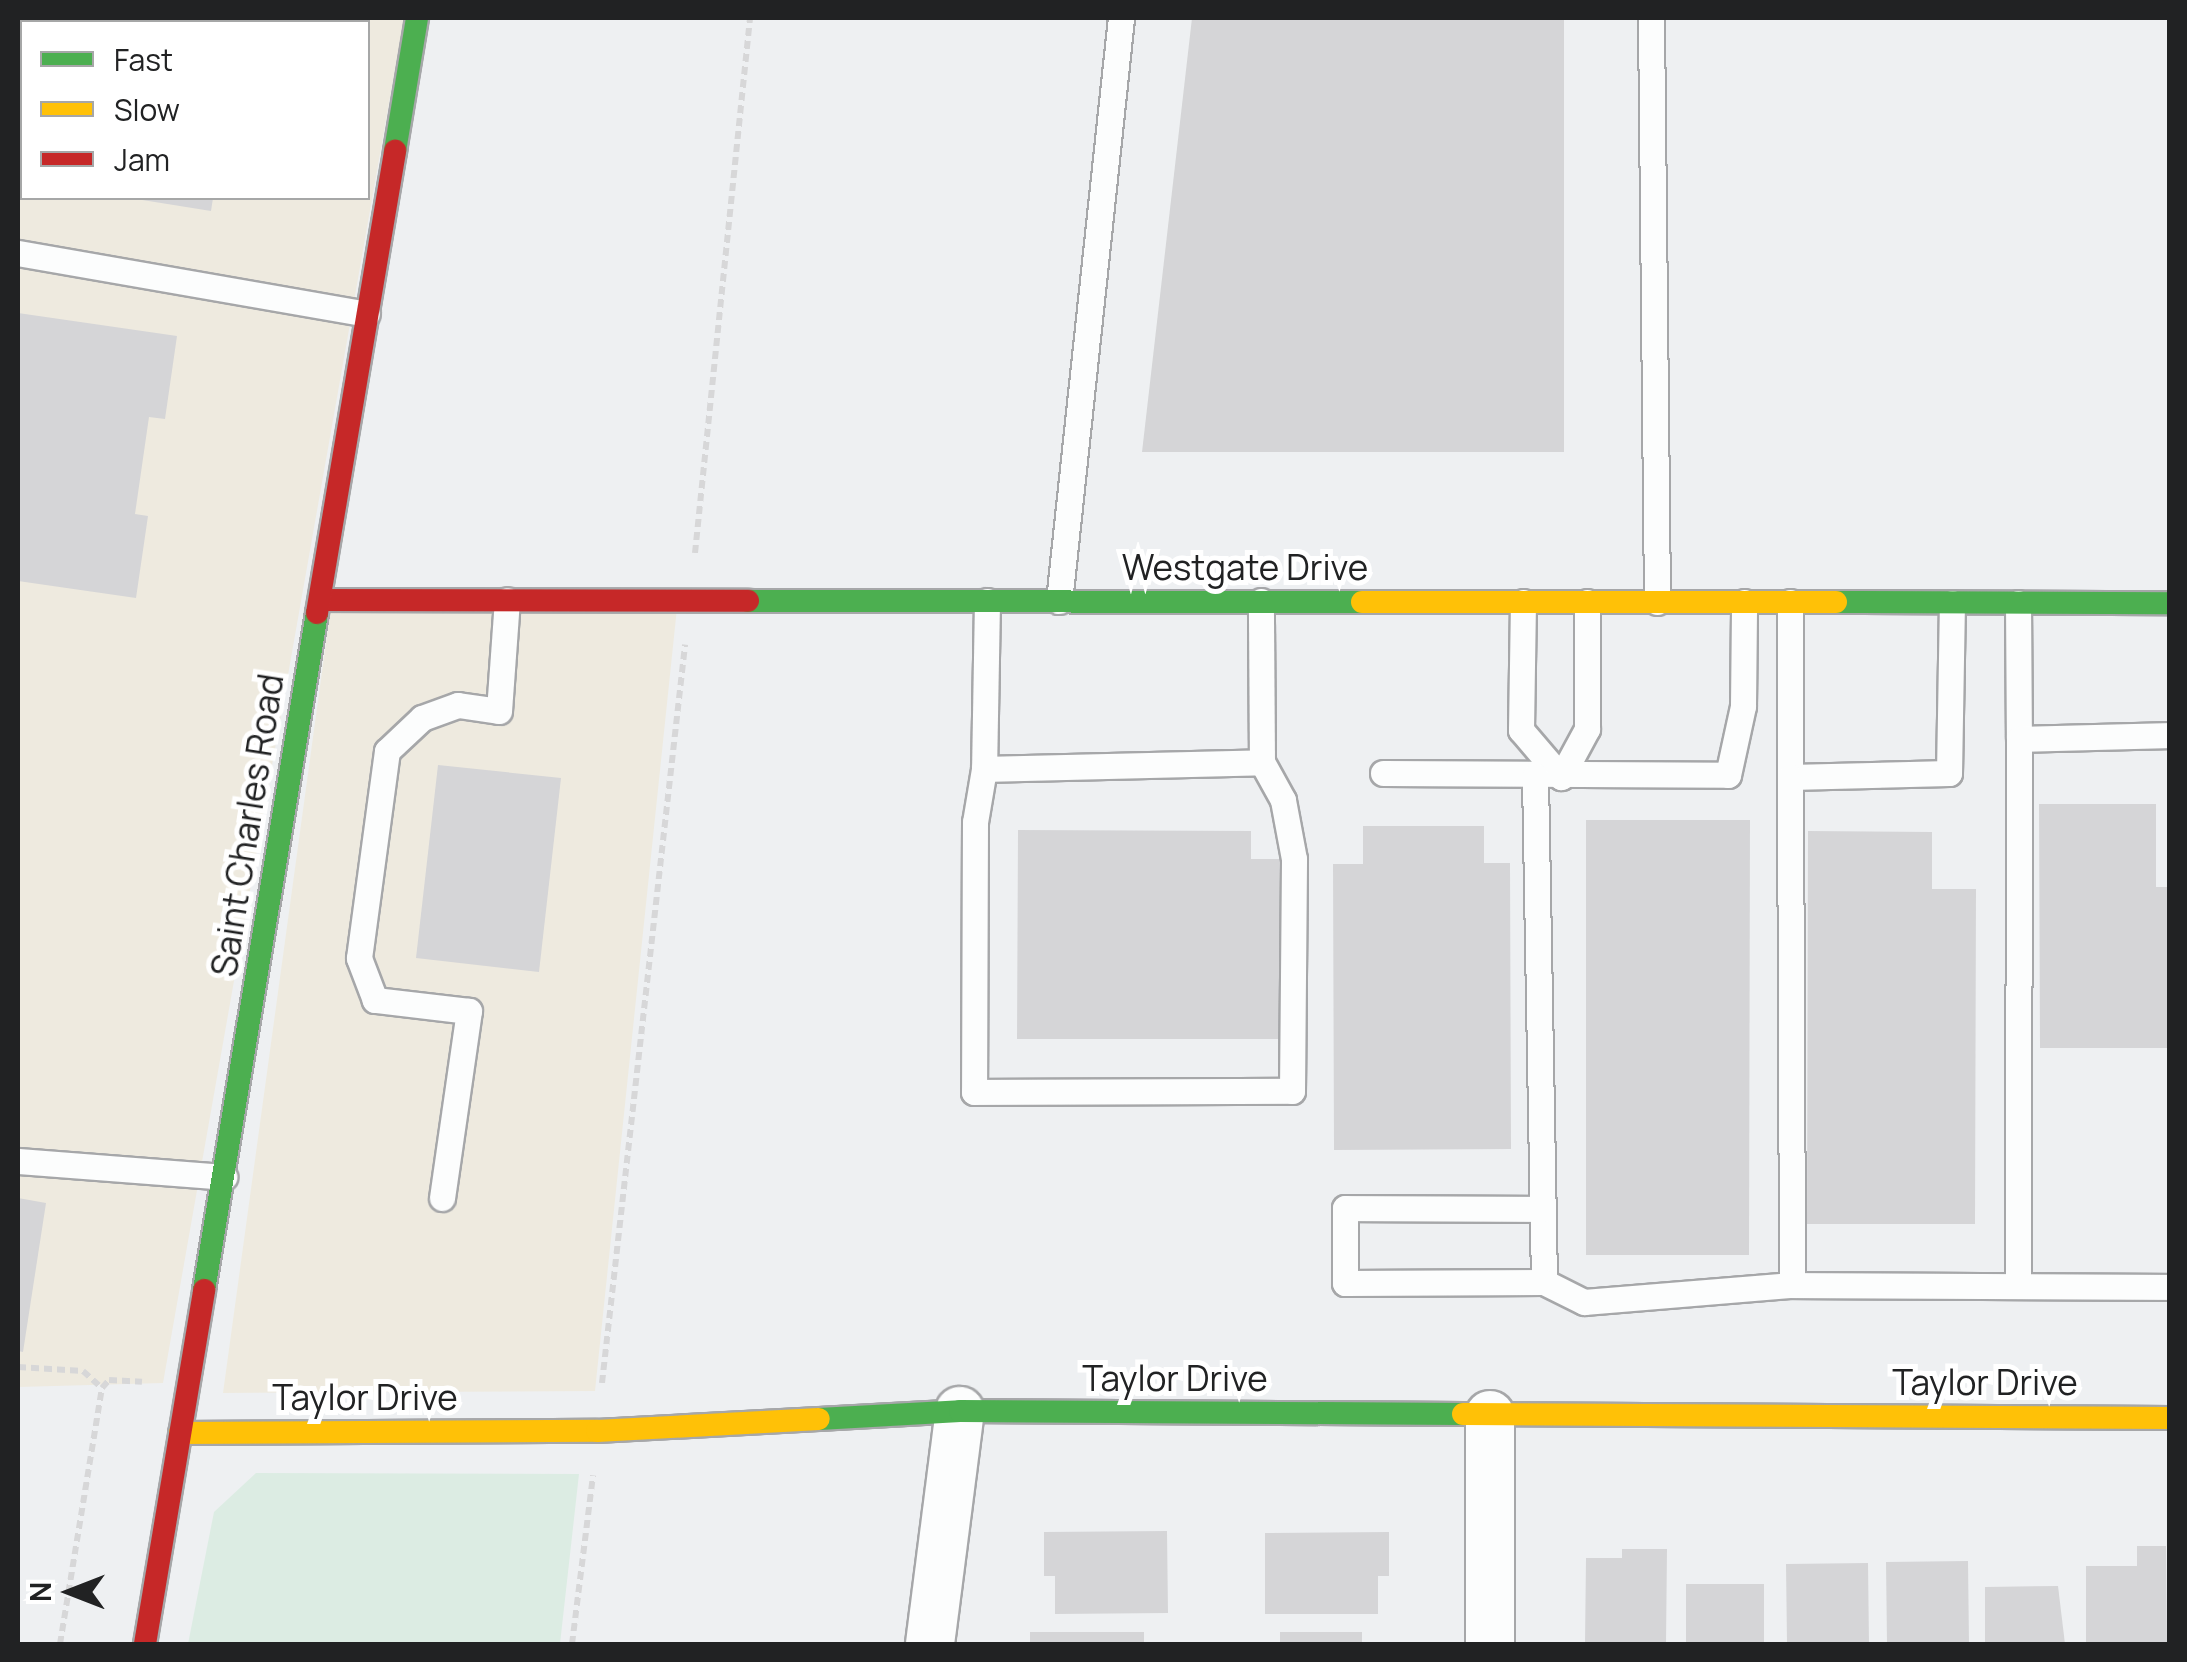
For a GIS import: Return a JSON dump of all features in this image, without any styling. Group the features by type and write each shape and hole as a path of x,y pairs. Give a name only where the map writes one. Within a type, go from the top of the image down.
{"street":[{"name":"Saint Charles Road","path":"145,1644 416,18"},
{"name":"Westgate Drive","path":"320,600 2170,604"},
{"name":"Taylor Drive","path":"180,1433 596,1431 960,1412 2170,1418"},
{"path":"930,1644 960,1412"},
{"path":"1490,1414 1490,1644"}],"lane":[{"path":"1060,602 1120,18"},
{"path":"1651,18 1657,602"},
{"path":"18,253 367,314"},
{"path":"442,1198 469,1011 375,1000 359,958 387,751 422,718 458,705 499,711 507,600"},
{"path":"987,601 984,769 975,822 974,1092 1292,1091 1294,859 1283,800 1262,762 1260,602"},
{"path":"1523,602 1521,730 1561,777"},
{"path":"1561,777 1587,728 1587,602"},
{"path":"1382,773 1728,775 1743,706 1744,602"},
{"path":"1790,602 1792,1285"},
{"path":"1790,777 1949,773 1952,603"},
{"path":"2018,603 2018,1286"},
{"path":"2019,739 2170,735"},
{"path":"984,769 1262,762"},
{"path":"1535,776 1544,1282"},
{"path":"18,1162 224,1177"},
{"path":"1543,1209 1345,1208 1345,1283 1544,1282 1584,1302 1792,1285 2170,1287"}],"path":[{"path":"694,567 750,18"},
{"path":"596,1431 687,634"},
{"path":"18,1367 83,1371 102,1388"},
{"path":"60,1644 102,1388 109,1380 188,1386"},
{"path":"572,1644 590,1504"}],"shaded area":[{"path":"18,18 404,18 163,1383 18,1387"},
{"path":"331,606 677,608 595,1391 223,1393"},
{"path":"256,1473 579,1474 560,1644 188,1644 214,1512"}],"building":[{"path":"41,18 237,18 139,20"},
{"path":"1192,18 1564,18 1564,452 1142,452"},
{"path":"18,99 20,185 18,185"},
{"path":"142,200 213,200 211,211"},
{"path":"18,313 177,336 165,419 149,417 135,514 148,516 136,598 18,581"},
{"path":"438,765 561,778 539,972 416,958"},
{"path":"2039,804 2156,804 2156,887 2170,887 2170,1048 2040,1048"},
{"path":"1586,820 1750,820 1749,1255 1586,1255"},
{"path":"1363,826 1484,826 1484,863 1510,863 1511,1149 1334,1150 1333,864 1363,864"},
{"path":"1018,830 1251,831 1251,859 1280,859 1279,1039 1017,1039"},
{"path":"1808,831 1932,832 1932,889 1976,889 1975,1224 1807,1224"},
{"path":"18,1198 46,1203 23,1352 18,1351"},
{"path":"1167,1531 1168,1613 1055,1614 1055,1576 1044,1576 1044,1532"},
{"path":"1389,1532 1389,1576 1378,1576 1378,1614 1265,1614 1265,1533"},
{"path":"2137,1546 2166,1546 2167,1644 2086,1644 2086,1566 2137,1566"},
{"path":"1622,1549 1667,1549 1666,1644 1585,1644 1586,1558 1622,1558"},
{"path":"1968,1561 1969,1644 1887,1644 1886,1562"},
{"path":"1868,1563 1869,1644 1787,1644 1786,1564"},
{"path":"1686,1584 1764,1584 1764,1644 1686,1644"},
{"path":"2058,1586 2065,1644 1985,1644 1985,1587"},
{"path":"1030,1632 1144,1632 1144,1644 1030,1644"},
{"path":"1280,1632 1362,1632 1362,1644 1280,1644"}],"traffic: fast":[{"path":"395,151 417,18"},
{"path":"748,601 1362,602"},
{"path":"1836,602 2170,603"},
{"path":"204,1290 317,613"},
{"path":"819,1419 960,1411 1463,1414"}],"traffic: slow":[{"path":"1362,602 1836,602"},
{"path":"1463,1414 2170,1418"},
{"path":"180,1433 597,1431 819,1419"}],"traffic: jam":[{"path":"317,613 395,151"},
{"path":"320,600 748,601"},
{"path":"145,1644 204,1290"}]}
